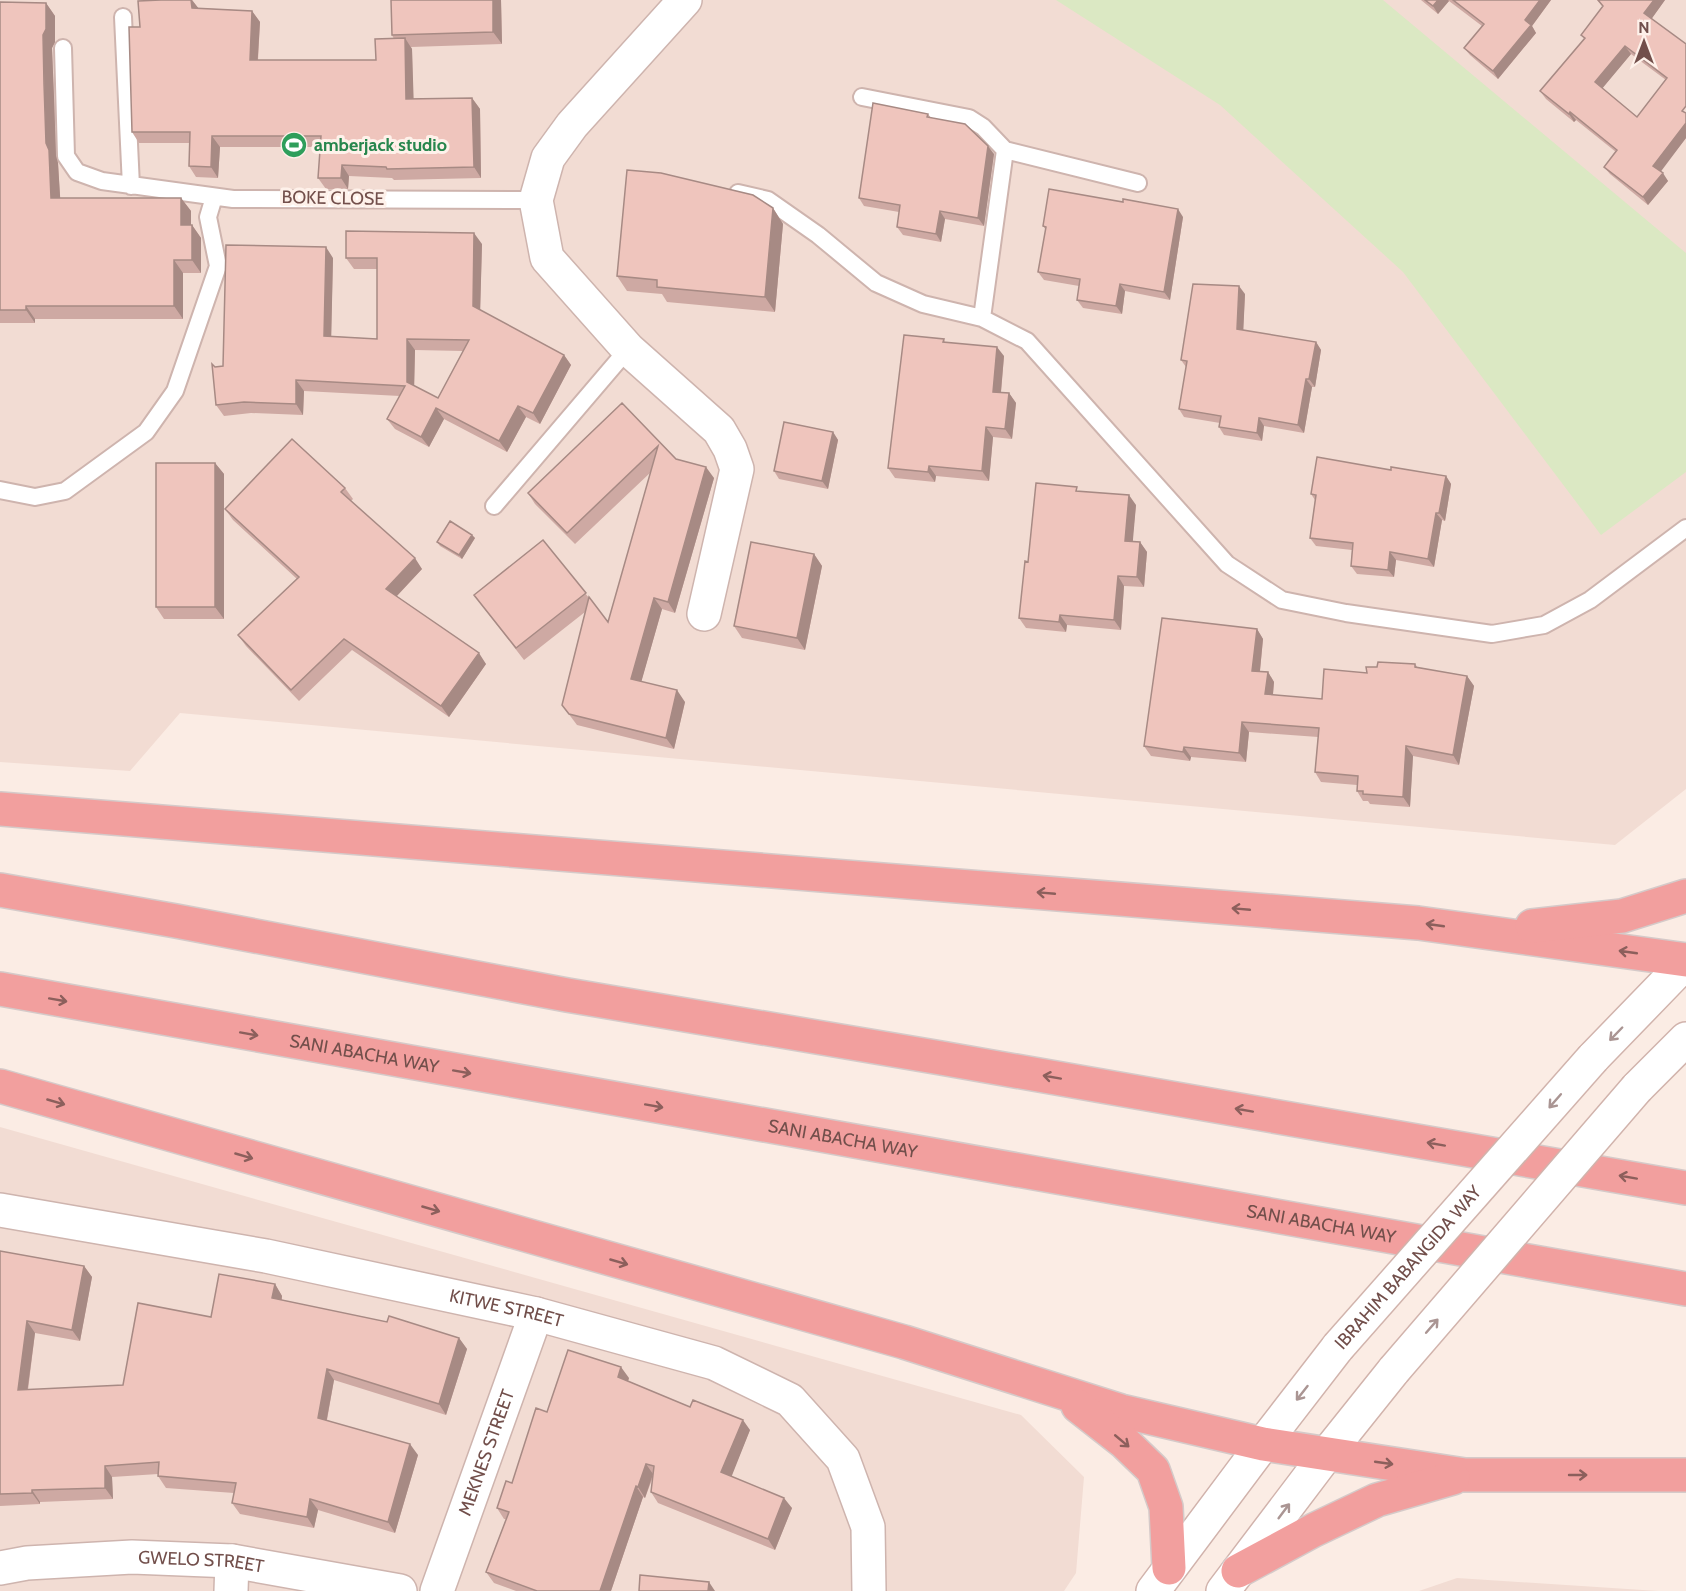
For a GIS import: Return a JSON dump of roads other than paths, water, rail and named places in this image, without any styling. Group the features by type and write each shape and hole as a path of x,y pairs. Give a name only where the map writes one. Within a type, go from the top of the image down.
{"highway":[{"path":"0,809 1419,923 1686,961"},
{"path":"0,890 567,995 1686,1188"},
{"path":"1481,932 1622,916 1686,897"},
{"name":"SANI ABACHA WAY","path":"0,989 1686,1288"},
{"path":"0,1086 904,1342 1121,1411 1263,1444 1465,1475 1686,1475"},
{"path":"1059,1392 1124,1442 1153,1470 1166,1508 1161,1580"},
{"path":"1231,1581 1314,1530 1377,1500 1465,1475"}],"street":[{"path":"685,0 572,125 548,158 536,201 547,258 628,349 719,430 730,449 737,469 704,614"},
{"name":"IBRAHIM BABANGIDA WAY","path":"1161,1580 1338,1347 1593,1058 1686,961"},
{"path":"1231,1581 1326,1455 1394,1370 1637,1088 1686,1039"},
{"name":"KITWE STREET","path":"0,1210 266,1256 536,1314 714,1363 790,1400 843,1459 868,1527 869,1591"},
{"name":"MEKNES STREET","path":"437,1591 536,1314"},
{"name":"GWELO STREET","path":"0,1568 27,1563 132,1557 232,1576 400,1591"}],"lane":[{"path":"123,17 131,186"},
{"name":"BOKE CLOSE","path":"63,48 66,156 77,172 102,181 233,199 536,201"},
{"path":"862,97 969,118 983,127 1005,150 1138,183"},
{"path":"982,318 1005,150"},
{"path":"726,190 768,201 818,235 876,284 923,304 982,318 1027,341 1227,564 1282,600 1346,613 1492,634 1544,625 1590,600 1686,528"},
{"path":"0,490 35,497 65,491 146,432 175,391 218,266 208,217 214,197"},
{"path":"494,506 628,349"}],"place":[{"name":"amberjack studio","path":"294,145"}]}
